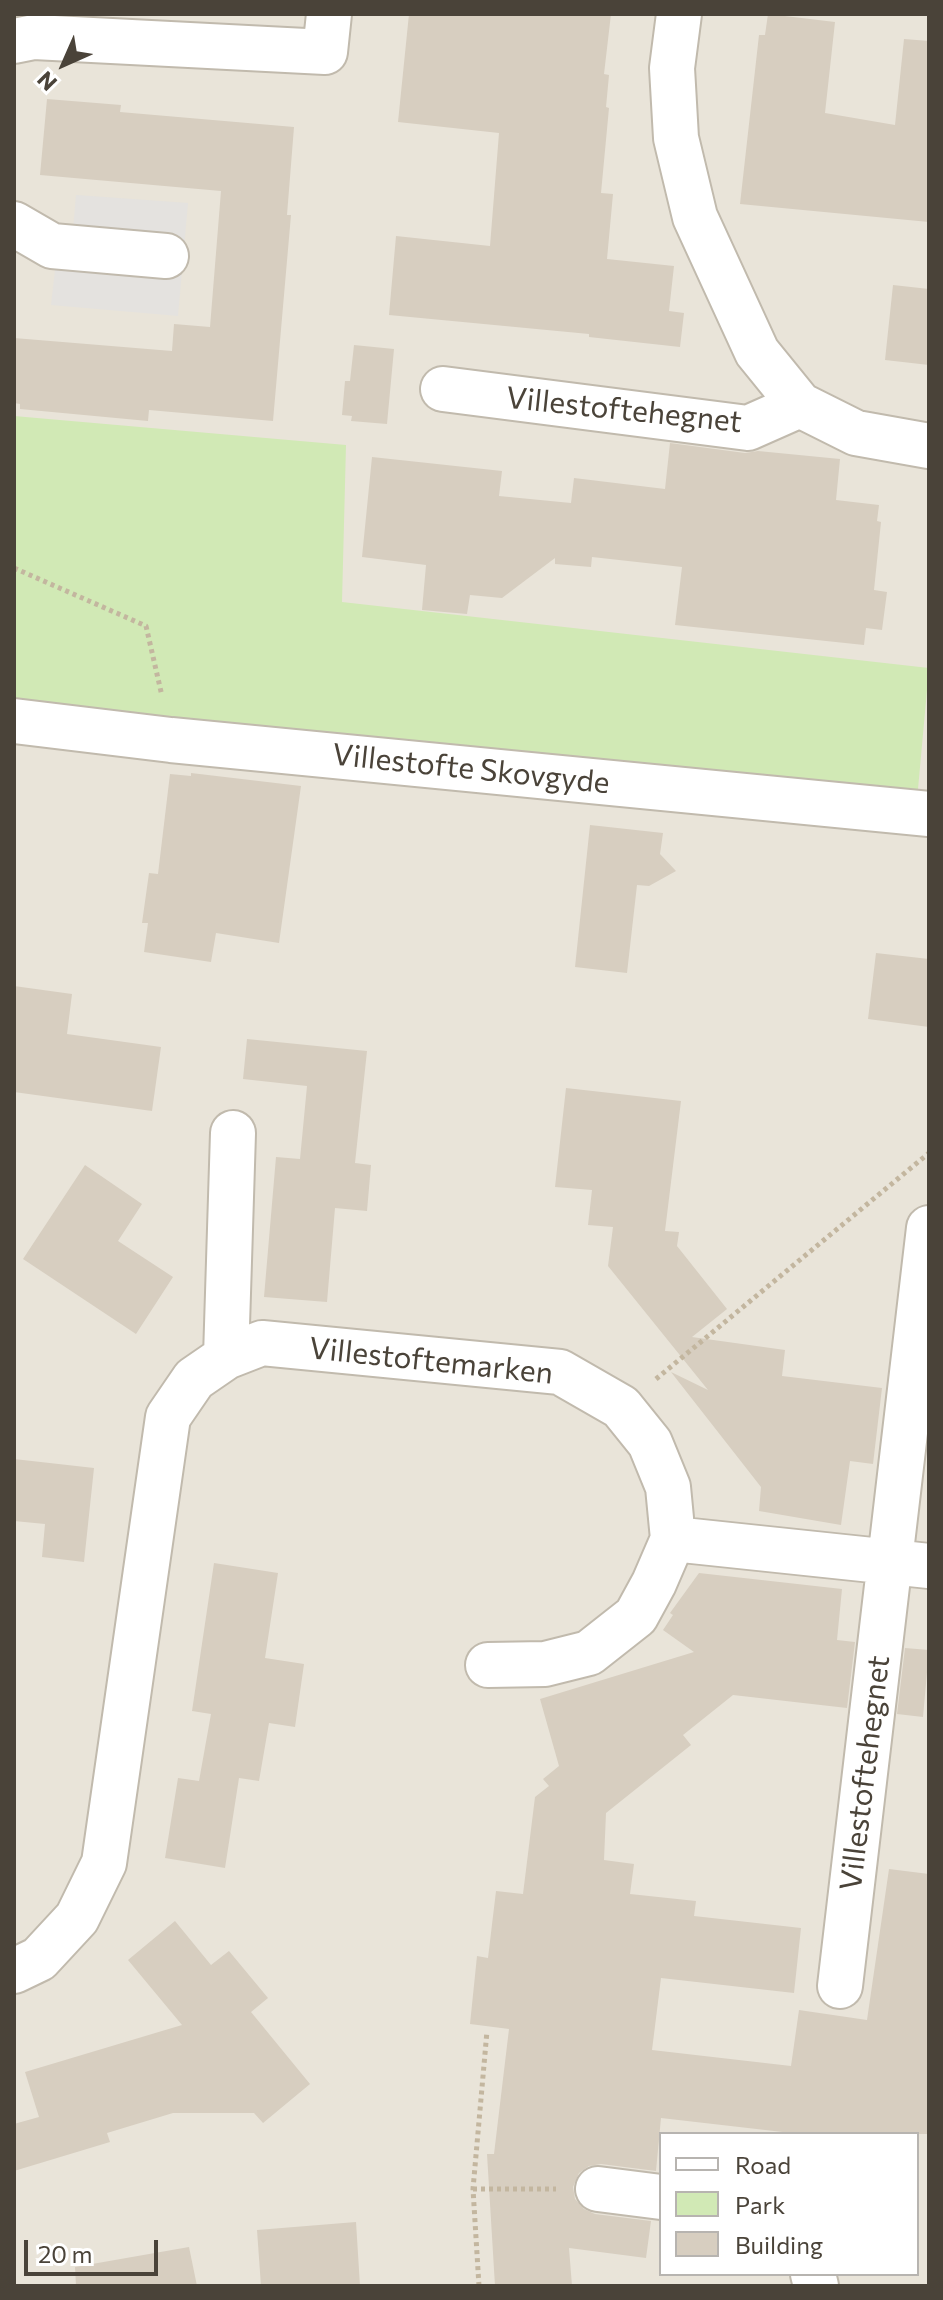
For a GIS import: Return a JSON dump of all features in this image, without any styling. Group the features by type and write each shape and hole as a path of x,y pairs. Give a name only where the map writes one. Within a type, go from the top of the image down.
{"street":[{"path":"14,41 34,37 325,52 329,14"},
{"name":"Villestoftehegnet","path":"679,14 672,68 676,138 695,217 757,352 800,405 856,433 929,446"},
{"path":"14,224 52,246 166,256"},
{"name":"Villestoftehegnet","path":"443,389 748,428 800,405"},
{"name":"Villestofte Skovgyde","path":"14,721 171,740 929,814"},
{"path":"226,1357 233,1133"},
{"name":"Villestoftehegnet","path":"840,1986 910,1563 929,1228"},
{"name":"Villestoftemarken","path":"14,1971 39,1959 77,1918 104,1863 168,1417 194,1379 226,1357 262,1343 560,1372 621,1407 650,1443 668,1487 673,1539 654,1583 636,1616 589,1653 545,1664 488,1665"},
{"path":"673,1539 910,1563"},
{"path":"598,2189 659,2197"}],"path":[{"path":"14,568 146,626 171,740"},
{"path":"621,1407 929,1153"},
{"path":"479,2286 473,2189 487,2031"},
{"path":"473,2189 598,2189"}],"shaded area":[{"path":"14,14 929,14 929,2286 14,2286"},
{"path":"76,195 188,203 178,316 51,305 55,270 73,230"}],"green space":[{"path":"14,416 346,445 342,602 929,668 917,800 14,701"}],"building":[{"path":"409,14 611,14 604,74 609,75 606,107 609,108 601,193 613,194 607,259 674,266 669,311 684,313 680,347 589,337 589,334 389,315 396,236 490,246 499,133 398,122"},
{"path":"768,14 835,22 825,113 895,125 904,39 929,41 929,222 740,204 759,35 765,35"},
{"path":"47,99 121,105 120,112 294,127 287,215 291,215 273,421 149,410 148,421 20,409 20,404 14,403 14,338 172,351 174,324 210,327 221,191 40,175"},
{"path":"893,285 929,289 929,365 885,360"},
{"path":"354,345 394,349 387,424 351,421 352,416 342,415 345,381 350,381"},
{"path":"670,443 745,453 758,451 840,459 836,500 879,505 877,521 881,522 874,590 887,592 882,630 866,628 864,645 675,625 682,567 592,557 591,567 555,564 555,558 502,598 470,595 467,614 422,610 426,565 362,557 372,457 502,471 499,496 571,503 574,478 665,489"},
{"path":"191,773 301,786 279,943 216,933 211,962 144,952 148,923 142,923 149,873 158,874 170,774 191,776"},
{"path":"590,825 663,833 660,854 676,871 649,886 637,885 627,973 575,967"},
{"path":"876,953 929,959 929,1027 868,1019"},
{"path":"14,986 72,994 67,1034 161,1047 152,1111 14,1092"},
{"path":"247,1039 367,1051 355,1163 371,1165 367,1211 335,1208 327,1302 264,1297 276,1157 300,1159 307,1086 243,1079"},
{"path":"566,1088 681,1101 665,1231 679,1232 677,1246 727,1309 692,1337 785,1350 782,1376 882,1388 873,1464 850,1461 841,1525 759,1511 761,1487 671,1372 708,1390 608,1266 613,1227 588,1225 592,1190 555,1187"},
{"path":"85,1165 142,1204 118,1241 173,1277 136,1334 23,1259"},
{"path":"14,1459 94,1468 84,1562 42,1557 45,1524 14,1521"},
{"path":"214,1563 278,1573 265,1658 304,1664 295,1727 269,1723 259,1781 239,1778 225,1868 165,1858 178,1778 199,1781 211,1714 192,1711"},
{"path":"699,1573 842,1589 837,1640 855,1642 847,1708 733,1695 683,1735 691,1745 606,1813 604,1860 634,1864 630,1894 696,1901 694,1916 801,1928 794,1993 661,1978 652,2050 791,2066 799,2010 867,2020 889,1869 929,1874 929,2134 783,2132 661,2118 656,2171 601,2164 589,2166 579,2173 573,2187 575,2199 584,2209 595,2214 651,2221 646,2258 569,2248 572,2286 495,2286 487,2154 494,2154 509,2029 470,2024 477,1956 488,1958 496,1891 523,1894 535,1797 549,1786 543,1779 559,1766 540,1699 694,1652 663,1630 673,1615 670,1613"},
{"path":"905,1648 929,1650 923,1717 897,1714"},
{"path":"175,1921 211,1965 229,1951 268,1998 251,2012 310,2084 263,2123 254,2113 173,2113 107,2133 110,2142 14,2171 14,2124 39,2117 25,2072 182,2025 128,1960"},
{"path":"356,2222 360,2286 261,2286 257,2230"},
{"path":"189,2247 197,2286 76,2286 75,2267"}]}
